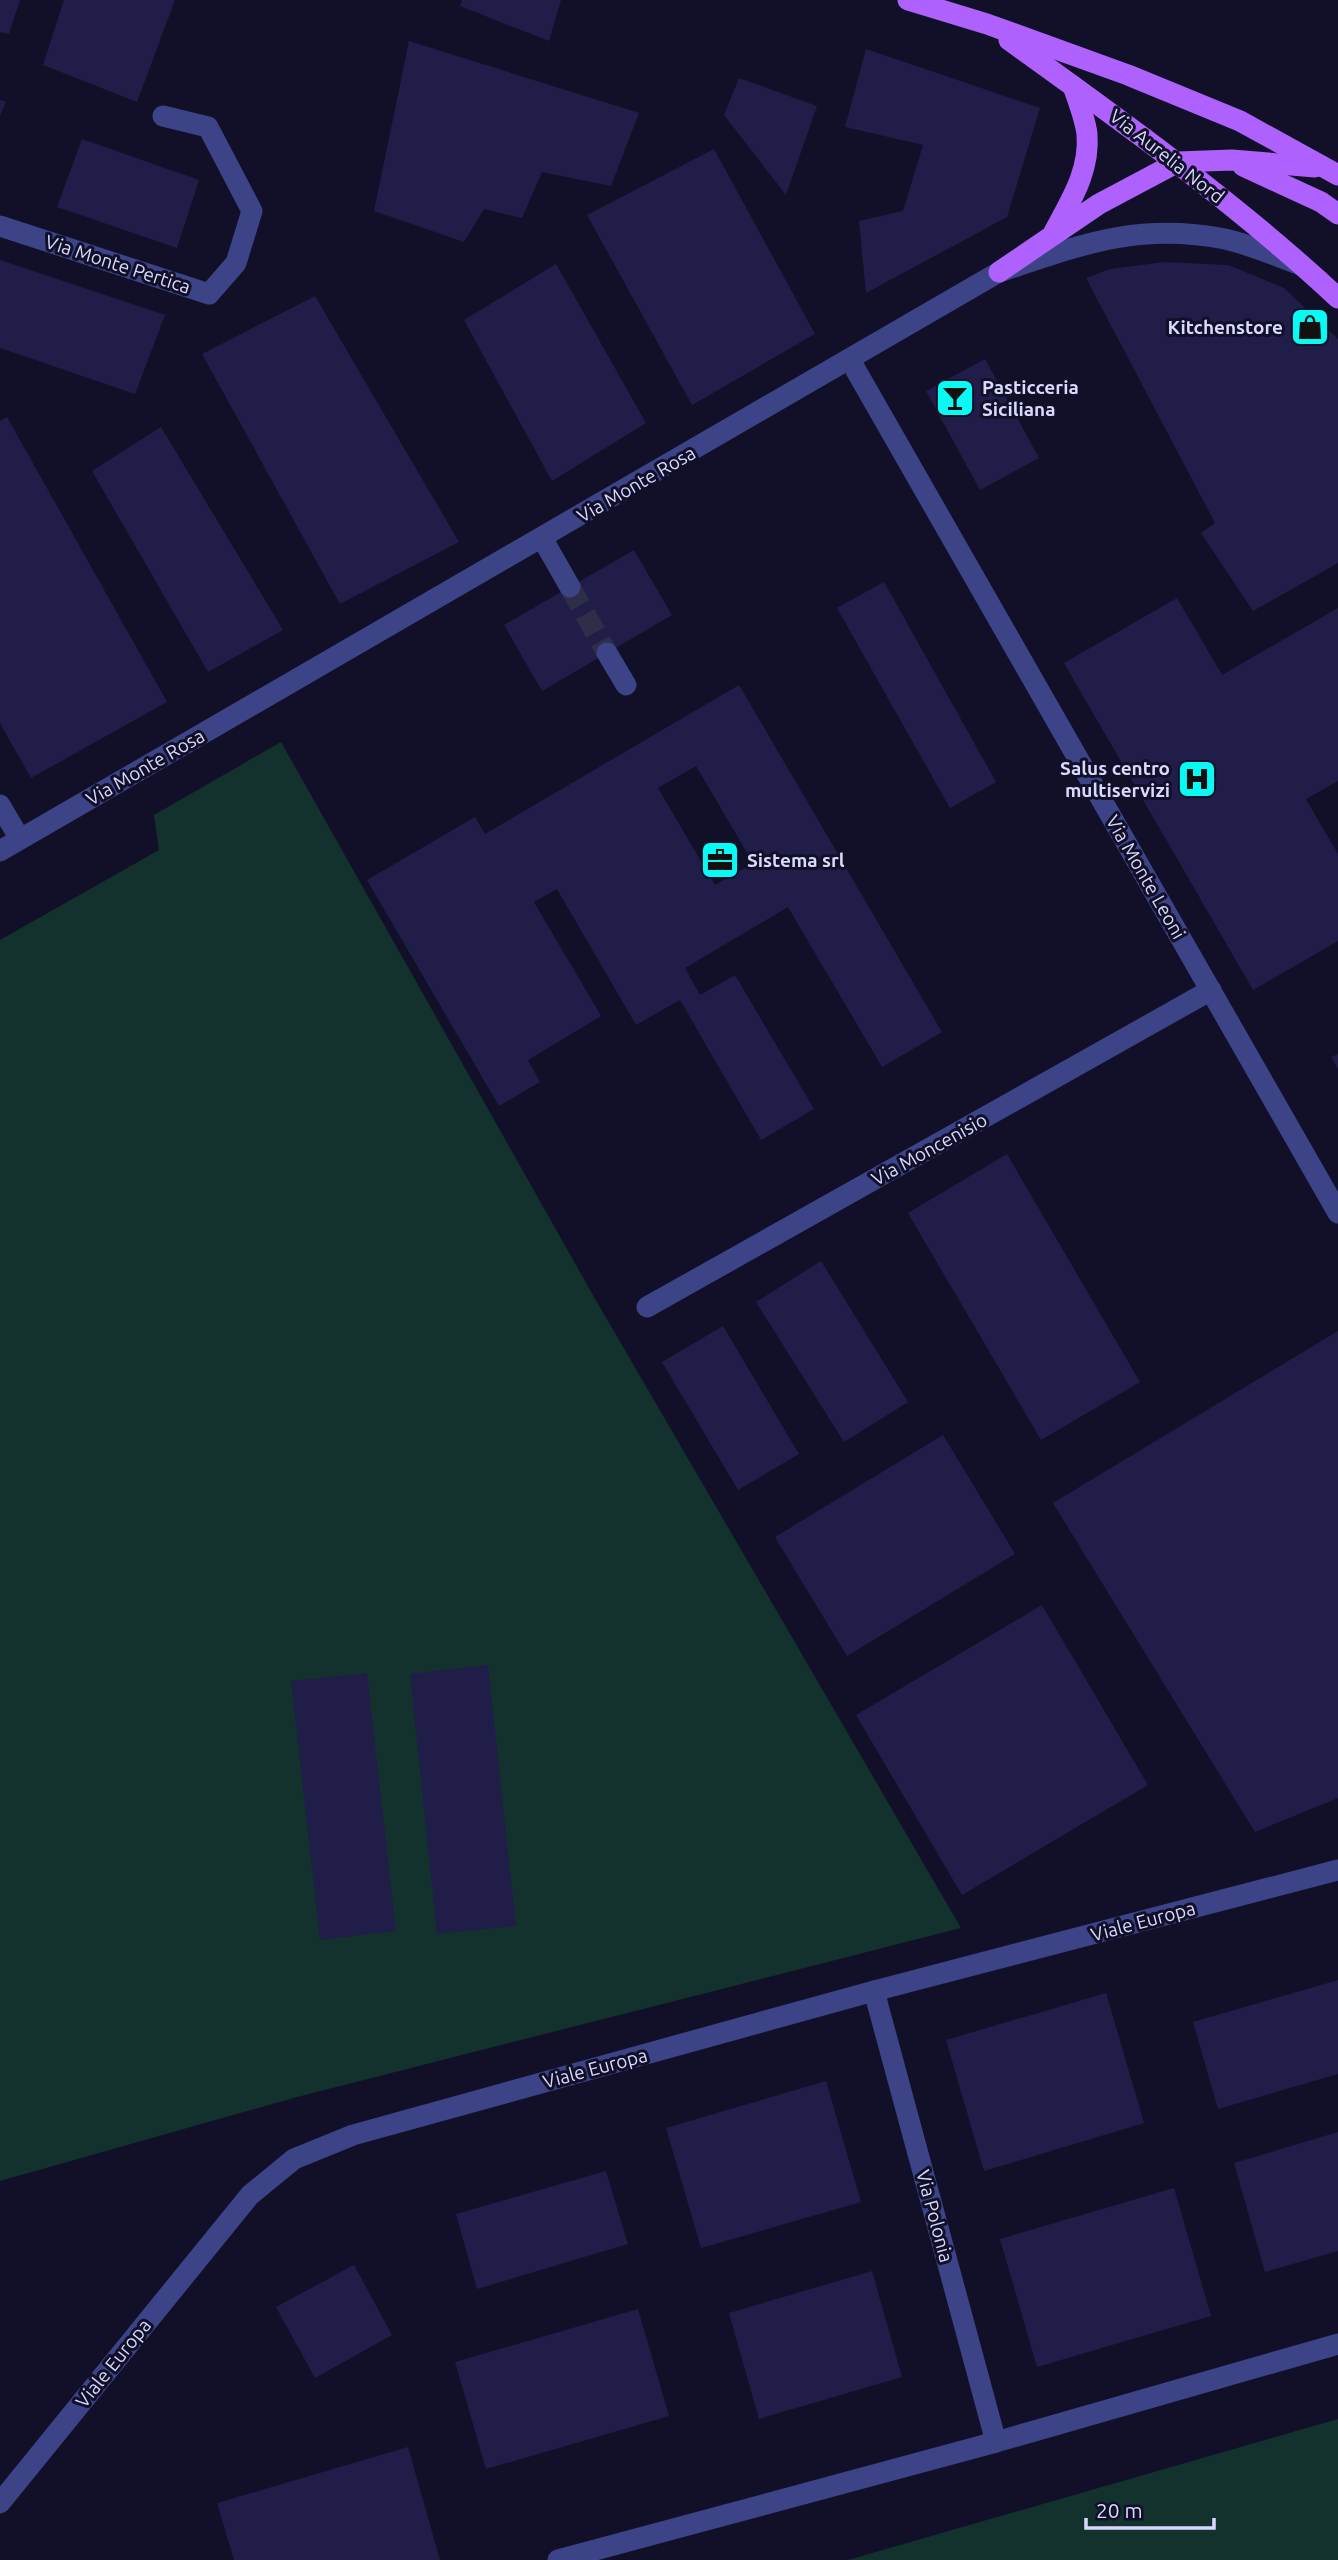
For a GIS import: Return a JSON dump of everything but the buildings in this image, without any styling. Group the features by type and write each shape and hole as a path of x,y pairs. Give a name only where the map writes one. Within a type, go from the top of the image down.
{"main road":[{"name":"Via Aurelia Nord","path":"908,0 987,24 1128,75 1240,121 1331,171"},
{"name":"Via Aurelia Nord","path":"987,24 1178,162 1338,298"},
{"path":"1054,233 1084,173 1087,151 1087,131 1073,86"},
{"path":"999,272 1099,204 1178,162 1232,160 1331,171"},
{"path":"1232,160 1321,202 1338,214"}],"street":[{"name":"Via Monte Pertica","path":"0,226 209,295 236,263 252,211 208,127 163,116"},
{"name":"Via Monte Rosa","path":"0,852 999,272 1089,242 1122,235 1160,233 1226,239 1303,266"},
{"name":"Via Monte Leoni","path":"850,360 1338,1213"},
{"path":"542,538 570,587"},
{"path":"607,653 626,685"},
{"path":"0,805 20,839"},
{"name":"Via Moncenisio","path":"647,1307 1211,990"},
{"name":"Viale Europa","path":"0,2503 250,2195 294,2160 353,2135 874,1991 1338,1871"},
{"name":"Via Polonia","path":"874,1991 996,2442"},
{"path":"558,2560 996,2442 1338,2344"}],"green space":[{"path":"281,742 594,1297 961,1928 297,2097 0,2181 0,940 159,850 154,815"},
{"path":"1338,2419 1338,2560 848,2560"}],"tunnel":[{"path":"570,587 607,653"}],"place":[{"name":"Kitchenstore","path":"1310,327"},
{"name":"Pasticceria Siciliana","path":"955,398"},
{"name":"Salus centro multiservizi","path":"1197,779"},
{"name":"Sistema srl","path":"720,860"}]}
